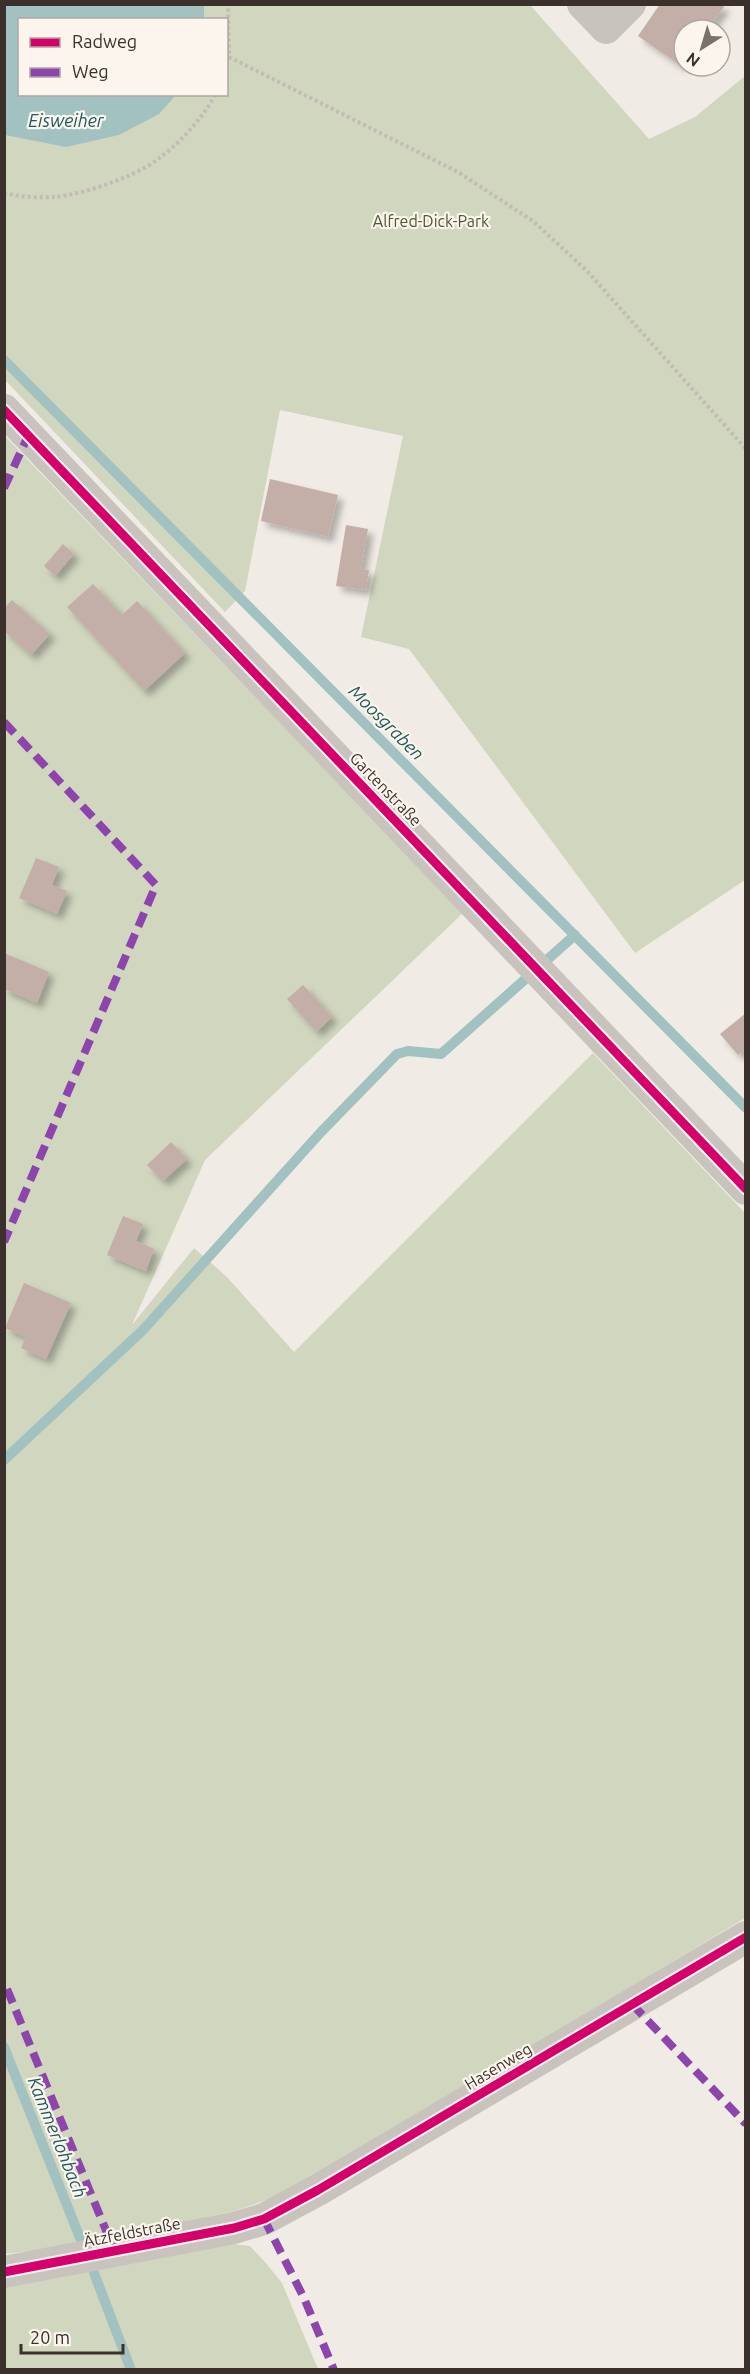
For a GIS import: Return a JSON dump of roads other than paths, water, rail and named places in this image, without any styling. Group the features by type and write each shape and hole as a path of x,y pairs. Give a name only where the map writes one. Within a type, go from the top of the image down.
{"street":[{"path":"583,4 606,28 630,4"},
{"name":"Gartenstraße","path":"4,410 746,1188"},
{"name":"Hasenweg","path":"264,2219 318,2190 746,1936"},
{"name":"Ätzfeldstraße","path":"4,2272 211,2233 264,2219"}],"water":[{"name":"Eisweiher","path":"4,5 204,5 204,18 18,18 18,96 175,96 159,114 119,135 66,147 5,135"}],"waterway":[{"name":"Moosgraben","path":"4,360 746,1108"},
{"path":"4,1460 143,1330 321,1132 397,1054 408,1051 441,1054 575,935"},
{"name":"Kammerlohbach","path":"4,2047 80,2238"},
{"name":"Kammerlohbach","path":"94,2273 131,2370"}],"park label":[{"name":"Alfred-Dick-Park","path":"431,221"}]}
